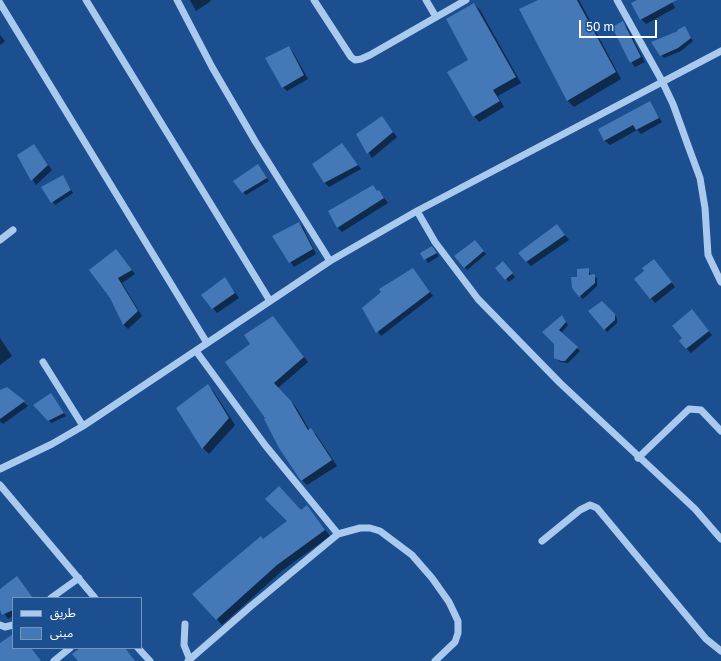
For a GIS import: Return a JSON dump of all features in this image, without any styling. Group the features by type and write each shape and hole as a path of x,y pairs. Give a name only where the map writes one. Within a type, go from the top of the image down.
{"street":[{"path":"86,0 270,301"},
{"path":"177,0 212,67 255,141 330,261"},
{"path":"314,0 354,60 370,55 466,0"},
{"path":"426,0 436,17"},
{"path":"617,0 662,81 673,104 700,178 705,208 708,255 721,282"},
{"path":"0,3 207,343"},
{"path":"0,469 52,444 83,426 330,261 417,211 721,51"},
{"path":"417,211 435,242 478,299 560,383 695,510 721,539"},
{"path":"0,240 13,230"},
{"path":"196,351 265,445 338,534"},
{"path":"43,362 83,426"},
{"path":"638,458 690,409 701,410 721,431"},
{"path":"0,485 94,597"},
{"path":"542,541 580,510 590,505 597,508 706,639 721,651"},
{"path":"185,624 184,645 189,660 338,534 360,528 370,528 380,531 412,555 450,602 458,621 458,633 455,642 435,661"},
{"path":"52,597 79,578"},
{"path":"0,626 5,627 12,625"},
{"path":"54,661 69,649"},
{"path":"139,649 150,661"}],"building":[{"path":"538,0 577,0 616,72 567,101 519,9"},
{"path":"637,0 677,0 640,20 631,3"},
{"path":"474,3 516,77 493,90 500,101 473,117 447,72 468,60 446,19"},
{"path":"623,21 641,57 630,63 612,27"},
{"path":"685,26 691,38 678,48 660,56 651,42 678,31 677,30"},
{"path":"289,46 304,75 282,88 265,58"},
{"path":"650,101 659,118 636,130 633,125 604,141 598,129"},
{"path":"382,116 393,132 367,154 356,134"},
{"path":"342,143 358,165 324,183 312,164"},
{"path":"34,144 48,165 31,181 17,155"},
{"path":"258,164 267,178 242,193 233,181"},
{"path":"63,175 71,190 51,203 41,187"},
{"path":"373,185 377,191 379,190 384,198 337,228 328,211"},
{"path":"299,222 313,249 289,263 272,236"},
{"path":"557,224 565,235 526,262 518,253"},
{"path":"475,240 484,251 464,268 454,256"},
{"path":"432,246 437,253 424,260 420,253"},
{"path":"116,249 132,270 118,278 138,311 123,325 110,298 89,270"},
{"path":"654,259 672,282 650,299 634,279 644,271 642,268"},
{"path":"503,261 513,273 505,280 495,268"},
{"path":"413,268 430,292 376,333 362,308 381,292 379,289"},
{"path":"589,268 589,275 595,274 595,283 579,297 572,288 571,277 577,277 577,269"},
{"path":"225,277 235,293 212,309 201,295"},
{"path":"602,301 615,314 615,320 604,330 588,311"},
{"path":"692,309 709,331 686,349 679,341 682,338 672,326"},
{"path":"562,315 566,322 559,330 578,347 565,361 554,358 554,344 542,332"},
{"path":"273,316 304,357 274,383 291,401 308,430 311,428 332,460 301,481 279,448 264,419 265,418 225,362 250,344 244,335"},
{"path":"208,384 229,418 202,449 176,408"},
{"path":"7,387 25,401 0,419 0,390"},
{"path":"51,393 64,413 48,421 33,405"},
{"path":"279,486 301,510 307,505 325,530 277,565 216,620 192,594 261,536 263,539 287,521 265,499"},
{"path":"17,576 32,597 12,597 12,610 2,615 0,610 0,589"},
{"path":"12,635 12,649 32,649 41,661 0,661 0,643"},
{"path":"79,649 126,649 135,661 78,661 72,654"}]}
